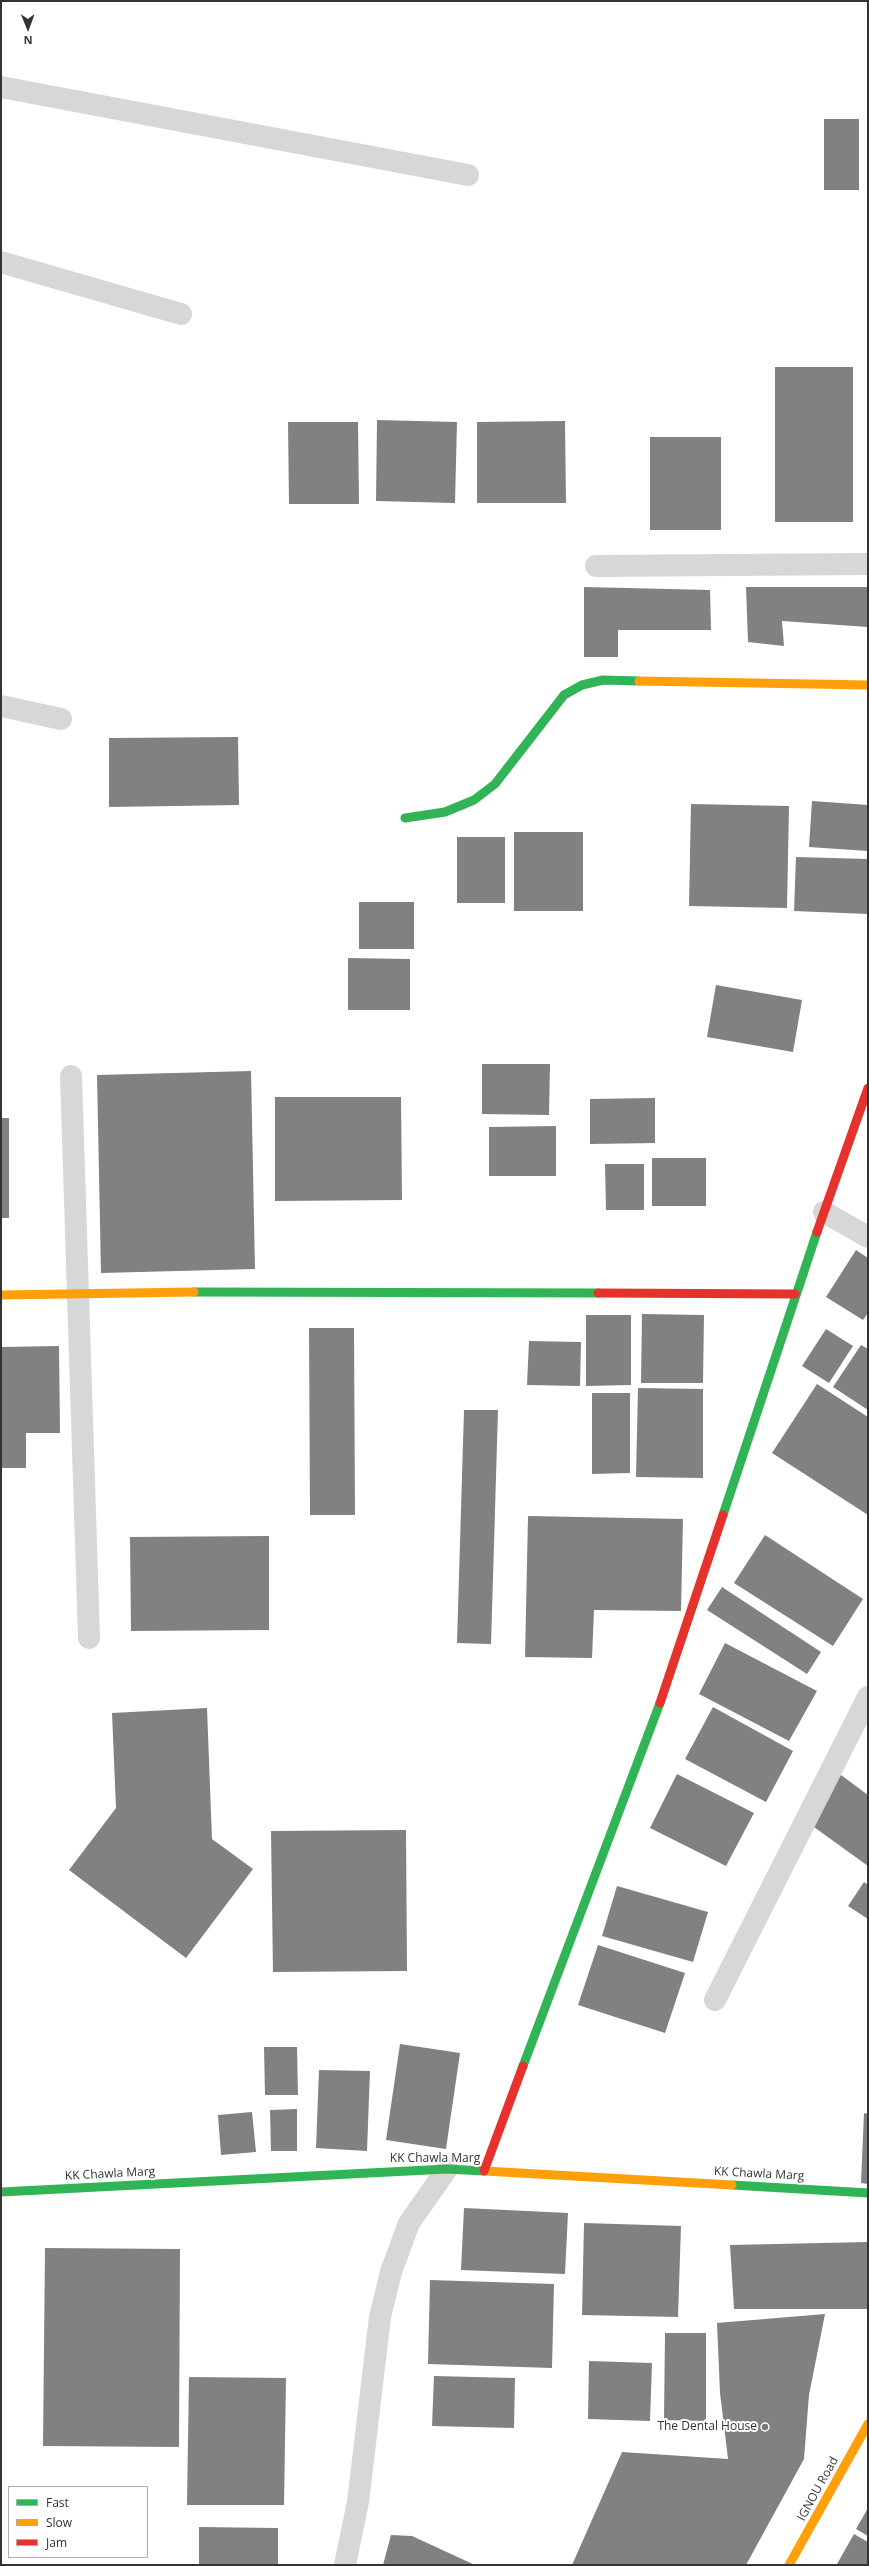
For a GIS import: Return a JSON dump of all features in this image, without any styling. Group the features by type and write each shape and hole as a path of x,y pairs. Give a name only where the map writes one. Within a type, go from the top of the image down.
{"street":[{"path":"1,87 468,176"},
{"path":"1,262 181,314"},
{"path":"596,566 868,564"},
{"path":"405,818 445,812 474,800 495,784 564,695 582,685 603,680 868,685"},
{"path":"1,706 61,719"},
{"path":"71,1076 76,1292 89,1638"},
{"path":"484,2171 672,1670 795,1294 868,1088"},
{"path":"824,1212 868,1237"},
{"path":"1,1295 76,1292 795,1294"},
{"path":"715,2000 868,1697"},
{"path":"346,2565 358,2502 380,2317 391,2272 409,2222 446,2169"},
{"name":"KK Chawla Marg","path":"1,2192 446,2169 868,2193"},
{"name":"IGNOU Road","path":"789,2565 868,2424"}],"building":[{"path":"824,119 859,119 859,190 824,190"},
{"path":"775,367 853,367 853,522 775,522"},
{"path":"377,420 457,422 455,503 376,501"},
{"path":"565,421 566,503 477,503 477,422"},
{"path":"288,422 358,422 359,504 289,504"},
{"path":"650,437 721,437 721,530 650,530"},
{"path":"584,587 710,590 711,630 618,630 618,657 584,657"},
{"path":"746,587 868,587 868,627 782,621 784,646 748,642"},
{"path":"238,737 239,805 109,807 109,738"},
{"path":"812,801 868,805 868,851 809,847"},
{"path":"691,804 789,806 787,908 689,906"},
{"path":"514,832 583,832 583,911 514,911"},
{"path":"457,837 505,837 505,903 457,903"},
{"path":"796,857 868,859 868,914 794,911"},
{"path":"359,902 414,902 414,949 359,949"},
{"path":"348,958 410,959 410,1010 348,1010"},
{"path":"716,985 802,1000 793,1052 707,1037"},
{"path":"482,1064 550,1064 549,1115 482,1114"},
{"path":"251,1071 255,1269 101,1273 97,1075"},
{"path":"275,1097 401,1097 402,1200 275,1201"},
{"path":"655,1098 655,1143 590,1144 590,1099"},
{"path":"1,1118 9,1118 9,1218 1,1218"},
{"path":"556,1126 556,1176 489,1176 489,1127"},
{"path":"652,1158 706,1158 706,1206 652,1206"},
{"path":"605,1164 644,1164 644,1210 606,1210"},
{"path":"856,1250 868,1258 868,1313 863,1320 826,1297"},
{"path":"642,1314 704,1315 703,1383 641,1383"},
{"path":"586,1315 631,1315 631,1385 586,1386"},
{"path":"309,1328 354,1328 355,1515 310,1515"},
{"path":"826,1329 853,1346 829,1383 802,1366"},
{"path":"529,1341 581,1342 580,1386 527,1385"},
{"path":"861,1345 868,1349 868,1410 833,1387"},
{"path":"59,1346 60,1433 26,1433 26,1468 1,1468 1,1347"},
{"path":"817,1384 868,1417 868,1515 772,1453"},
{"path":"638,1388 703,1389 703,1478 636,1477"},
{"path":"592,1393 630,1393 630,1473 592,1474"},
{"path":"464,1410 498,1410 491,1644 457,1643"},
{"path":"528,1516 683,1519 681,1611 594,1610 592,1658 525,1657"},
{"path":"765,1535 863,1599 833,1646 734,1583"},
{"path":"269,1536 269,1630 131,1631 130,1537"},
{"path":"722,1587 821,1652 807,1674 707,1610"},
{"path":"725,1643 817,1691 789,1741 699,1694"},
{"path":"713,1707 793,1751 766,1802 685,1759"},
{"path":"207,1708 212,1839 253,1869 186,1958 69,1870 116,1808 112,1713"},
{"path":"677,1774 754,1813 726,1866 650,1828"},
{"path":"841,1775 868,1795 868,1866 807,1822"},
{"path":"406,1830 407,1971 273,1972 271,1831"},
{"path":"864,1882 868,1885 868,1919 848,1906"},
{"path":"617,1886 708,1912 693,1962 602,1936"},
{"path":"598,1945 685,1973 665,2033 578,2005"},
{"path":"400,2044 460,2053 446,2149 386,2140"},
{"path":"264,2047 297,2047 298,2095 265,2095"},
{"path":"319,2070 370,2071 367,2151 316,2148"},
{"path":"297,2109 297,2151 271,2151 270,2110"},
{"path":"252,2112 256,2152 221,2155 218,2115"},
{"path":"864,2113 868,2114 868,2184 861,2183"},
{"path":"464,2208 568,2213 565,2274 461,2270"},
{"path":"584,2223 681,2226 678,2317 582,2315"},
{"path":"868,2242 868,2309 734,2309 730,2245"},
{"path":"45,2248 180,2249 179,2447 43,2446"},
{"path":"430,2280 554,2284 552,2368 428,2364"},
{"path":"825,2314 809,2395 804,2459 746,2565 572,2565 622,2452 728,2459 720,2393 717,2323"},
{"path":"665,2333 706,2333 706,2421 664,2420"},
{"path":"589,2361 652,2363 650,2421 588,2419"},
{"path":"434,2376 515,2378 514,2428 432,2426"},
{"path":"189,2377 286,2378 284,2505 187,2505"},
{"path":"868,2508 868,2536 856,2529"},
{"path":"199,2527 278,2528 278,2565 199,2565"},
{"path":"854,2534 868,2542 868,2565 837,2564"},
{"path":"391,2535 412,2536 475,2565 383,2565"}],"traffic: fast":[{"path":"405,818 445,812 474,800 495,784 564,695 582,685 603,680 639,681"},
{"path":"723,1515 817,1232"},
{"path":"194,1292 598,1293"},
{"path":"523,2066 660,1703"},
{"path":"1,2192 447,2169 484,2171"},
{"path":"732,2185 868,2193"}],"traffic: slow":[{"path":"639,681 868,685"},
{"path":"1,1295 194,1292"},
{"path":"484,2171 732,2185"},
{"path":"789,2565 868,2424"}],"traffic: jam":[{"path":"817,1232 868,1088"},
{"path":"598,1293 795,1294"},
{"path":"660,1703 723,1515"},
{"path":"484,2171 523,2066"}],"place":[{"name":"The Dental House","path":"765,2427"}]}
